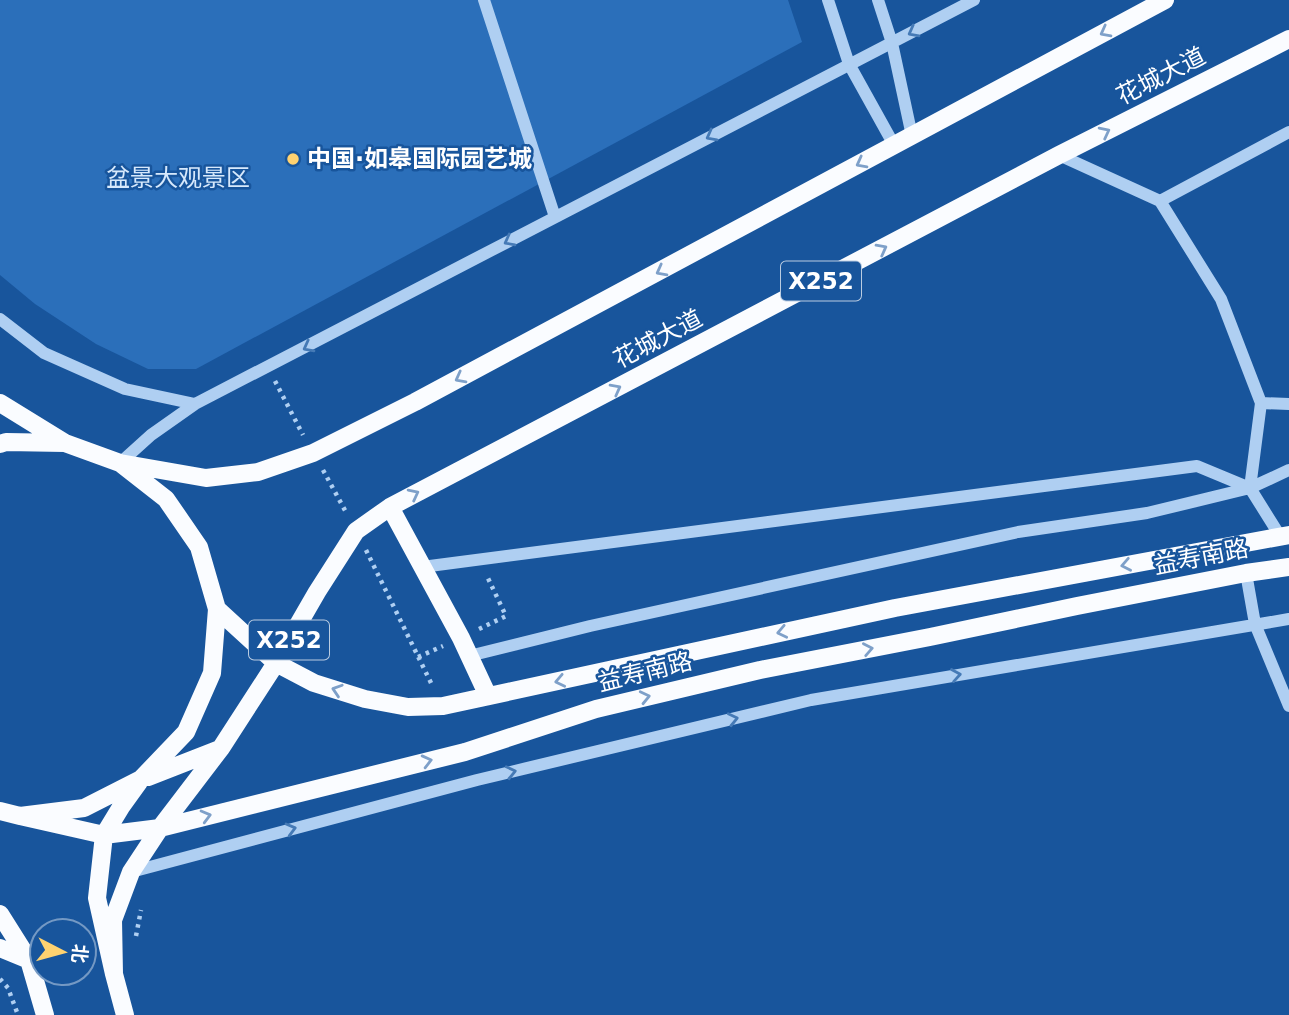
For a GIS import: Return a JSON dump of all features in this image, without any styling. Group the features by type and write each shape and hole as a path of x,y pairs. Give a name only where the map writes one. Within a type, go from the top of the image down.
{"main road":[{"path":"0,403 65,443 120,463 206,478 258,471 313,453 415,402 1165,0"},
{"name":"花城大道","path":"114,974 113,920 131,872 160,828 221,748 356,531 390,507 1059,155 1289,39"},
{"path":"0,444 65,443"},
{"path":"120,463 166,499 199,547 217,609 212,673 186,732 141,779 104,835 97,898 125,1015"},
{"path":"390,507 488,696"},
{"name":"益寿南路","path":"217,609 276,663 314,683 365,699 408,707 443,706 895,608 1284,535"},
{"name":"益寿南路","path":"0,811 104,835 160,828 466,752 596,709 760,670 1289,566"},
{"path":"0,826 20,816 83,808 141,779 221,748"},
{"path":"0,914 28,958"},
{"path":"0,948 28,960"},
{"path":"37,987 45,1015"}],"street":[{"path":"484,0 555,217"},
{"path":"828,0 849,64 894,145"},
{"path":"878,0 892,43 912,136"},
{"path":"120,463 151,435 195,404 974,0"},
{"path":"1160,201 1289,132"},
{"path":"1059,155 1160,201 1221,299 1261,403 1250,488"},
{"path":"0,319 44,353 125,389 195,404"},
{"path":"1261,403 1289,404"},
{"path":"422,567 1197,466 1250,488 1284,535"},
{"path":"469,656 590,626 1018,532 1147,513 1250,488 1289,470"},
{"path":"1246,573 1255,624 1289,706"},
{"path":"131,872 477,779 811,700 1289,619"}],"path":[{"path":"268,367 356,531 443,706"},
{"path":"135,941 142,904"},
{"path":"0,979 8,988 18,1015"}],"green space":[{"name":"盆景大观景区","path":"0,0 788,0 802,42 196,369 148,369 96,344 35,304 0,275"}],"place":[{"name":"中国·如皋国际园艺城","path":"293,159"}]}
